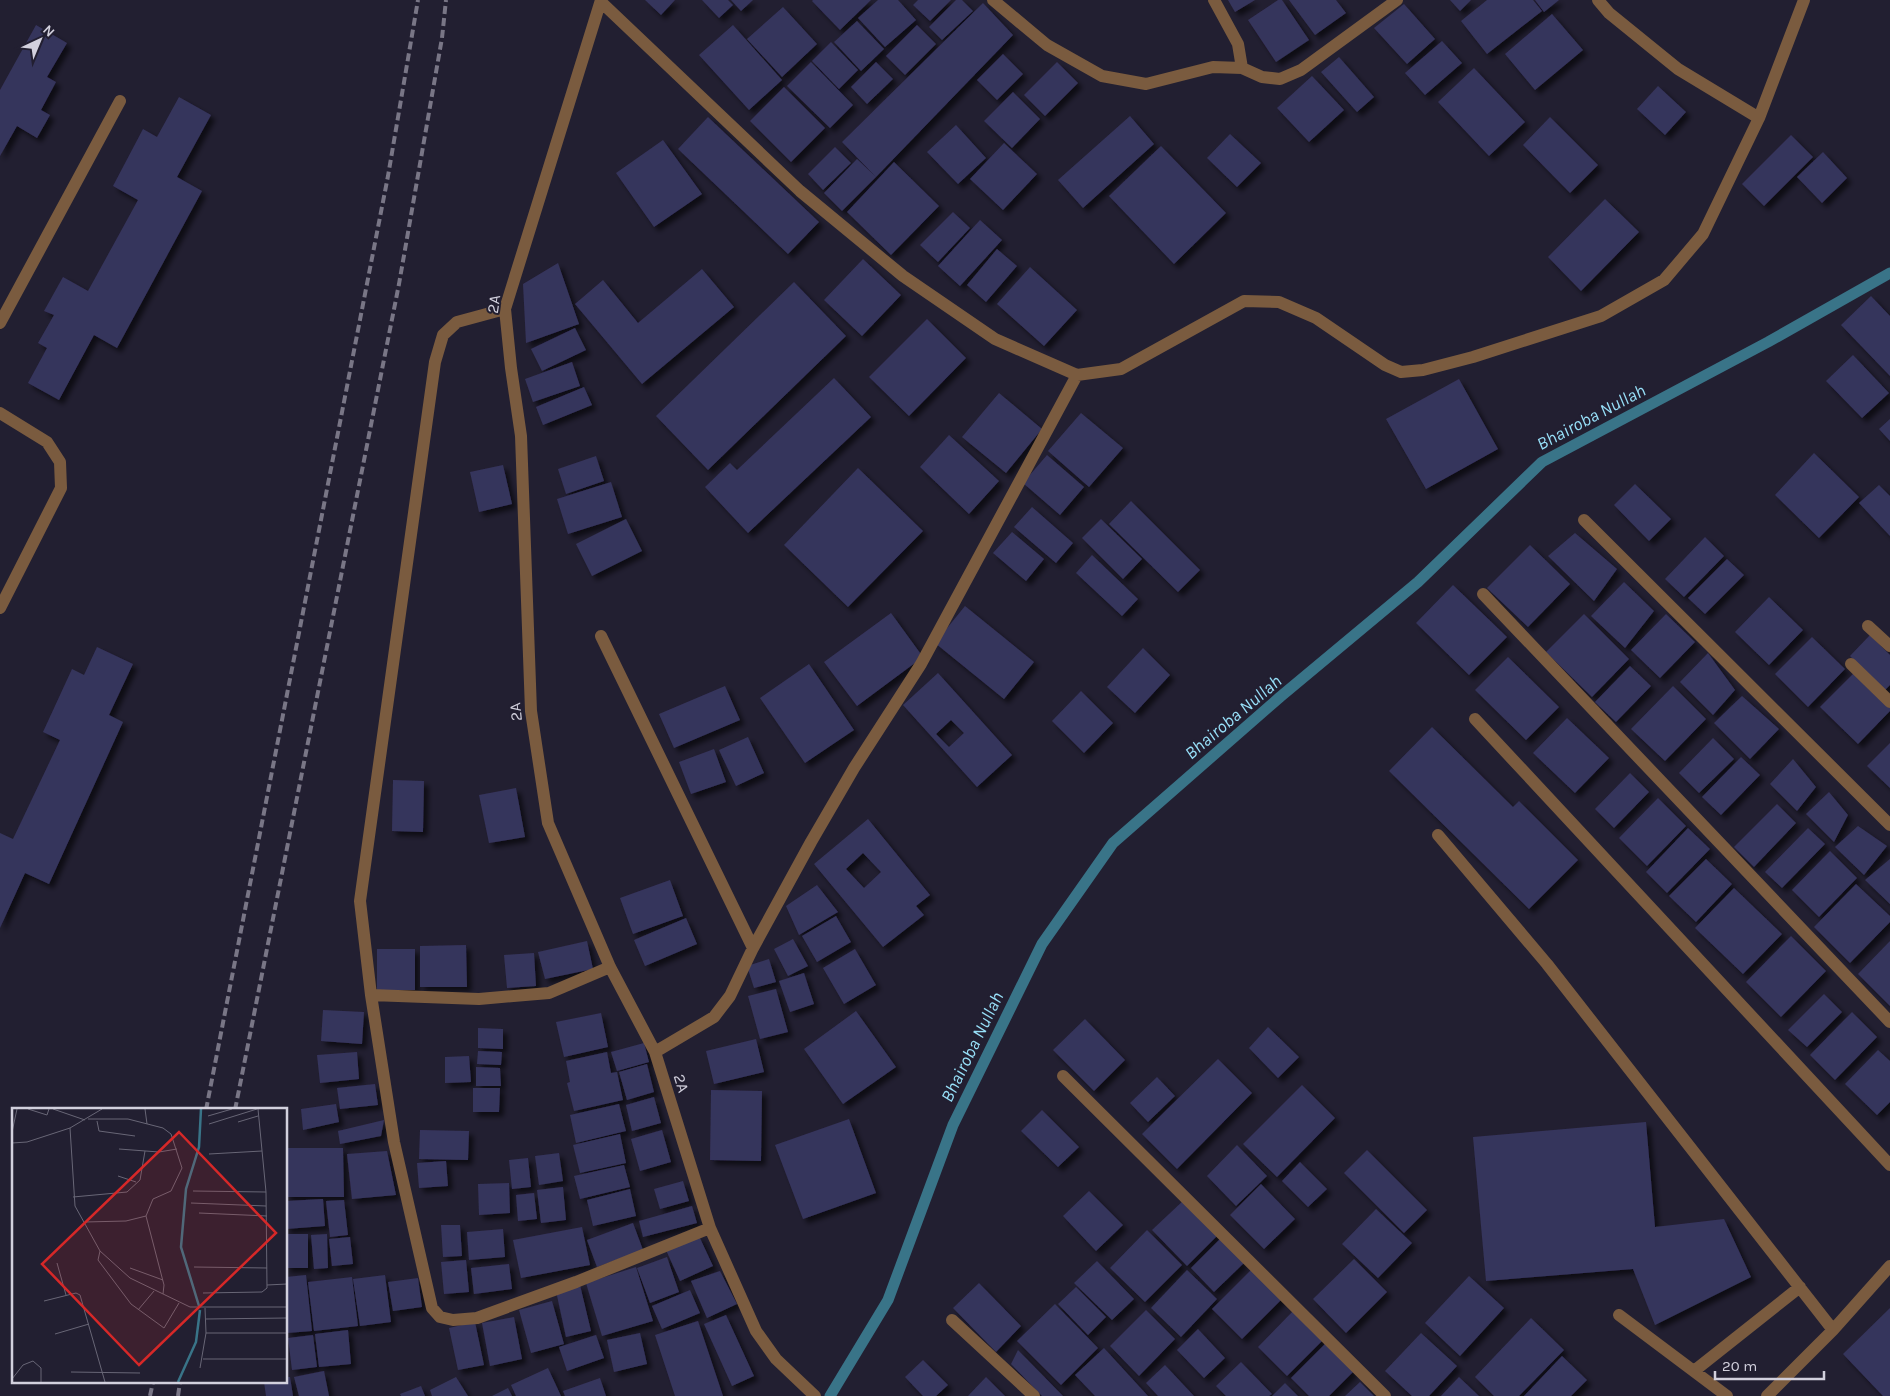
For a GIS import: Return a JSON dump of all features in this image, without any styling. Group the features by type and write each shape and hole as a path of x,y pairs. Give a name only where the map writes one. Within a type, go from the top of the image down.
{"street":[{"path":"993,0 1048,45 1102,76 1146,84 1213,67 1242,68 1262,77 1280,79 1301,70 1397,0"},
{"path":"1214,0 1238,44 1242,68"},
{"path":"1598,0 1610,14 1678,69 1759,118"},
{"path":"601,1 800,191 903,276 995,339 1077,375 1121,369 1244,301 1279,302 1316,318 1385,365 1401,372 1423,370 1474,357 1601,316 1664,280 1703,234 1759,118 1804,0"},
{"name":"2A","path":"601,1 505,309 521,436 531,711 548,824 610,967 655,1052 710,1228 756,1331 776,1359 815,1396"},
{"path":"0,323 120,100"},
{"path":"505,309 457,322 443,335 435,362 360,901 371,995 394,1142 432,1308 440,1317 453,1320 477,1318 576,1282 710,1228"},
{"path":"655,1052 714,1018 730,996 753,948 844,784 921,664 1077,375"},
{"path":"0,413 47,442 60,462 61,488 0,608"},
{"path":"1584,520 1890,825"},
{"path":"1483,594 1890,1022"},
{"path":"1868,626 1890,646"},
{"path":"601,636 753,948"},
{"path":"1851,664 1890,702"},
{"path":"1475,719 1890,1165"},
{"path":"1438,834 1547,964 1833,1330"},
{"path":"371,995 479,999 549,992 610,967"},
{"path":"1063,1076 1385,1396"},
{"path":"1767,1396 1833,1330 1890,1266"},
{"path":"1694,1371 1800,1287"},
{"path":"1619,1315 1727,1396"},
{"path":"952,1320 1034,1396"}],"building":[{"path":"645,0 675,0 661,15"},
{"path":"702,0 728,0 733,5 719,18"},
{"path":"731,0 753,0 741,11"},
{"path":"813,0 871,0 840,30"},
{"path":"878,0 898,0 916,20 885,47 858,18"},
{"path":"918,0 951,0 930,21 913,5"},
{"path":"956,0 962,0 973,11 942,40 929,27"},
{"path":"1228,0 1255,0 1235,12"},
{"path":"1278,0 1282,0 1309,40 1276,62 1248,20"},
{"path":"1289,0 1336,0 1346,13 1315,35"},
{"path":"1450,0 1471,0 1460,11"},
{"path":"1487,0 1533,0 1542,11 1487,54 1461,21"},
{"path":"1535,0 1559,0 1544,12"},
{"path":"983,3 1013,35 876,177 842,142"},
{"path":"1404,4 1435,39 1407,64 1374,28"},
{"path":"783,7 817,44 782,77 747,39"},
{"path":"1552,14 1583,50 1535,90 1505,54"},
{"path":"857,21 884,49 861,71 834,42"},
{"path":"36,25 67,43 47,77 56,82 41,110 50,115 37,138 17,126 0,156 0,90"},
{"path":"733,25 782,80 749,110 699,55"},
{"path":"917,25 936,44 905,75 886,56"},
{"path":"1442,41 1462,63 1425,95 1405,73"},
{"path":"831,42 858,70 839,89 812,61"},
{"path":"1003,54 1023,74 997,100 977,80"},
{"path":"1339,57 1374,97 1357,112 1321,72"},
{"path":"811,62 853,105 830,128 787,86"},
{"path":"876,62 893,79 867,104 851,87"},
{"path":"1057,62 1078,83 1045,116 1024,95"},
{"path":"1474,68 1525,122 1489,156 1438,102"},
{"path":"1312,76 1344,110 1309,142 1277,108"},
{"path":"1658,86 1686,112 1665,135 1637,109"},
{"path":"784,87 825,128 791,162 750,121"},
{"path":"1013,92 1040,119 1012,148 984,121"},
{"path":"179,97 211,115 177,177 202,191 117,348 94,335 59,400 28,383 47,348 38,343 54,315 44,311 63,277 88,291 138,200 113,186 143,129 157,137"},
{"path":"1130,116 1154,144 1083,208 1058,180"},
{"path":"708,117 819,222 788,254 678,149"},
{"path":"1550,117 1598,165 1570,193 1523,145"},
{"path":"956,125 986,158 958,184 927,152"},
{"path":"1230,134 1261,163 1237,187 1207,158"},
{"path":"1791,135 1813,157 1764,206 1742,184"},
{"path":"663,140 702,194 654,227 616,173"},
{"path":"1004,143 1037,174 1003,210 970,179"},
{"path":"1161,146 1226,213 1174,264 1109,196"},
{"path":"835,147 851,163 823,190 808,174"},
{"path":"1823,152 1847,178 1822,203 1797,177"},
{"path":"857,159 876,177 842,211 824,193"},
{"path":"894,162 939,206 891,255 847,212"},
{"path":"1605,199 1639,232 1581,291 1548,257"},
{"path":"953,212 970,228 938,262 920,245"},
{"path":"980,220 1002,240 960,286 938,266"},
{"path":"997,249 1017,266 986,302 967,285"},
{"path":"863,259 901,295 862,336 824,300"},
{"path":"558,263 579,324 526,343 523,284"},
{"path":"1030,267 1077,310 1044,346 997,304"},
{"path":"702,269 734,307 642,384 575,304 603,280 638,323"},
{"path":"794,282 846,336 708,470 656,416"},
{"path":"1871,296 1890,316 1890,376 1841,325"},
{"path":"927,319 966,358 909,416 869,377"},
{"path":"575,328 586,350 542,371 531,349"},
{"path":"1853,355 1889,393 1862,418 1826,381"},
{"path":"572,362 580,386 533,402 525,379"},
{"path":"834,378 871,417 748,533 705,487 730,463 737,470"},
{"path":"1459,379 1498,449 1426,489 1386,419"},
{"path":"584,387 592,405 543,425 536,407"},
{"path":"999,393 1042,429 1006,473 962,437"},
{"path":"1081,413 1123,448 1089,487 1048,451"},
{"path":"1890,419 1890,441 1879,429"},
{"path":"949,435 999,481 969,514 920,467"},
{"path":"1814,453 1859,497 1819,538 1775,495"},
{"path":"1047,455 1084,487 1060,515 1023,483"},
{"path":"596,456 604,481 566,494 558,469"},
{"path":"503,465 512,504 479,512 470,472"},
{"path":"858,468 923,531 848,607 784,545"},
{"path":"611,482 622,517 568,534 557,499"},
{"path":"1635,484 1671,519 1649,541 1614,505"},
{"path":"1879,485 1890,496 1890,536 1859,503"},
{"path":"1131,501 1200,570 1178,592 1109,524"},
{"path":"1032,507 1073,543 1056,563 1014,527"},
{"path":"626,519 642,551 592,576 576,544"},
{"path":"1101,519 1142,559 1123,579 1082,538"},
{"path":"1012,532 1044,559 1026,581 993,553"},
{"path":"1575,533 1617,569 1594,601 1548,556"},
{"path":"1705,537 1724,556 1684,597 1665,579"},
{"path":"1530,545 1570,584 1528,627 1487,588"},
{"path":"1092,555 1138,599 1122,616 1076,573"},
{"path":"1727,559 1744,575 1705,614 1688,598"},
{"path":"1624,582 1654,611 1625,648 1591,616"},
{"path":"1453,585 1507,637 1469,675 1416,623"},
{"path":"1769,597 1803,630 1769,665 1735,632"},
{"path":"965,606 1034,662 1004,699 935,643"},
{"path":"891,613 923,657 857,706 824,662"},
{"path":"1584,614 1629,659 1592,697 1546,652"},
{"path":"1666,614 1695,642 1660,678 1631,650"},
{"path":"1870,635 1890,655 1890,685 1884,691 1850,656"},
{"path":"1812,637 1845,669 1808,707 1775,674"},
{"path":"97,647 133,664 109,715 123,722 49,884 25,873 0,928 0,833 13,839 60,740 43,732 72,669 84,675"},
{"path":"1143,648 1170,675 1135,713 1107,687"},
{"path":"1708,653 1735,690 1713,715 1680,682"},
{"path":"1508,657 1559,707 1526,740 1475,690"},
{"path":"809,664 854,730 805,763 760,698"},
{"path":"1630,666 1651,686 1616,722 1595,702"},
{"path":"1856,671 1890,705 1890,711 1858,744 1820,707"},
{"path":"938,673 1012,755 977,787 903,705","holes":["951,720 964,733 949,747 936,734"]},
{"path":"725,686 740,720 674,748 659,714"},
{"path":"1673,686 1706,719 1665,761 1631,729"},
{"path":"1081,691 1113,723 1084,753 1052,721"},
{"path":"1742,696 1779,729 1750,759 1714,723"},
{"path":"1567,718 1609,758 1575,793 1533,753"},
{"path":"1432,727 1513,807 1519,801 1578,860 1529,909 1389,771"},
{"path":"748,737 764,773 736,786 719,750"},
{"path":"1713,738 1734,759 1699,793 1679,773"},
{"path":"1890,743 1890,788 1867,766"},
{"path":"714,749 726,782 691,794 679,762"},
{"path":"1741,757 1760,775 1721,815 1702,797"},
{"path":"1793,759 1816,787 1797,811 1770,784"},
{"path":"1630,773 1649,792 1614,828 1595,809"},
{"path":"393,780 424,781 423,832 392,831"},
{"path":"516,788 525,837 489,843 479,795"},
{"path":"1829,792 1848,815 1834,842 1806,814"},
{"path":"1658,798 1686,826 1647,866 1619,838"},
{"path":"1777,804 1796,823 1754,867 1734,847"},
{"path":"868,819 930,895 916,906 924,915 883,947 814,864","holes":["863,853 881,872 864,888 846,869"]},
{"path":"1858,826 1887,846 1864,875 1835,847"},
{"path":"1688,828 1710,849 1667,893 1646,872"},
{"path":"1808,828 1825,844 1782,888 1765,872"},
{"path":"1830,851 1857,878 1819,917 1792,890"},
{"path":"1706,859 1732,884 1696,922 1669,896"},
{"path":"1890,859 1890,904 1865,880"},
{"path":"670,880 683,916 633,934 620,898"},
{"path":"1856,884 1890,916 1890,922 1850,963 1814,927"},
{"path":"817,885 838,912 799,935 786,906"},
{"path":"1734,888 1782,934 1743,974 1695,928"},
{"path":"836,916 851,942 817,962 802,936"},
{"path":"686,918 697,944 645,966 634,940"},
{"path":"1791,936 1826,971 1781,1017 1746,982"},
{"path":"793,939 808,966 788,976 774,949"},
{"path":"587,941 593,969 545,979 538,952"},
{"path":"1890,941 1890,1006 1858,974"},
{"path":"466,945 467,987 420,987 420,946"},
{"path":"377,949 415,949 415,990 377,990"},
{"path":"855,949 876,985 844,1004 823,968"},
{"path":"534,953 536,986 507,988 504,955"},
{"path":"769,959 776,982 754,988 747,966"},
{"path":"804,973 814,1004 790,1012 779,981"},
{"path":"776,989 788,1032 760,1039 748,996"},
{"path":"1824,994 1842,1012 1807,1047 1788,1030"},
{"path":"323,1010 364,1012 362,1044 321,1041"},
{"path":"856,1011 896,1067 843,1104 804,1049"},
{"path":"1852,1012 1877,1037 1835,1080 1810,1055"},
{"path":"601,1013 608,1047 564,1057 556,1022"},
{"path":"1085,1019 1125,1060 1094,1091 1053,1050"},
{"path":"1268,1027 1299,1057 1278,1078 1249,1048"},
{"path":"478,1028 503,1029 503,1049 478,1048"},
{"path":"756,1039 764,1072 714,1084 706,1051"},
{"path":"644,1043 649,1062 617,1071 611,1052"},
{"path":"1878,1050 1890,1061 1890,1102 1877,1115 1845,1084"},
{"path":"478,1051 502,1052 501,1065 477,1064"},
{"path":"357,1052 359,1079 320,1083 317,1055"},
{"path":"607,1052 611,1073 617,1072 623,1100 574,1111 567,1083 570,1082 566,1061"},
{"path":"469,1056 471,1082 445,1083 445,1057"},
{"path":"1218,1059 1252,1093 1177,1169 1142,1134"},
{"path":"647,1064 654,1092 627,1100 619,1072"},
{"path":"476,1067 500,1068 501,1086 476,1086"},
{"path":"1157,1077 1175,1096 1148,1122 1130,1103"},
{"path":"375,1084 378,1105 340,1109 337,1088"},
{"path":"1302,1085 1335,1118 1277,1177 1243,1144"},
{"path":"473,1088 500,1088 499,1112 473,1112"},
{"path":"711,1090 762,1091 761,1161 710,1160"},
{"path":"654,1097 661,1123 632,1131 626,1105"},
{"path":"336,1104 339,1122 303,1130 301,1109"},
{"path":"619,1104 626,1131 576,1143 570,1115"},
{"path":"1042,1110 1079,1147 1058,1167 1021,1131"},
{"path":"849,1119 876,1193 803,1219 775,1145"},
{"path":"384,1120 381,1136 340,1144 338,1131"},
{"path":"1646,1122 1655,1227 1724,1219 1751,1277 1655,1325 1633,1269 1486,1281 1473,1137"},
{"path":"420,1130 469,1131 468,1160 419,1159"},
{"path":"662,1130 671,1162 640,1171 631,1139"},
{"path":"620,1134 626,1163 580,1173 573,1145"},
{"path":"1237,1145 1267,1176 1236,1206 1207,1176"},
{"path":"288,1148 343,1148 344,1197 288,1197"},
{"path":"1367,1150 1427,1210 1404,1233 1344,1173"},
{"path":"387,1151 396,1195 352,1199 347,1154"},
{"path":"559,1153 563,1181 539,1185 535,1156"},
{"path":"528,1158 531,1187 512,1189 509,1160"},
{"path":"446,1161 448,1186 419,1188 417,1163"},
{"path":"1300,1162 1327,1189 1308,1207 1282,1181"},
{"path":"624,1165 630,1187 580,1199 574,1176"},
{"path":"683,1181 689,1201 660,1209 654,1189"},
{"path":"509,1183 510,1213 479,1215 478,1184"},
{"path":"1261,1184 1295,1219 1264,1249 1230,1215"},
{"path":"563,1187 566,1220 541,1223 537,1190"},
{"path":"630,1189 636,1216 593,1226 587,1200"},
{"path":"1089,1191 1123,1225 1096,1251 1063,1216"},
{"path":"534,1193 537,1219 518,1221 516,1195"},
{"path":"323,1199 325,1226 288,1229 288,1201"},
{"path":"1185,1199 1219,1234 1187,1266 1152,1230"},
{"path":"344,1200 348,1235 330,1237 326,1201"},
{"path":"692,1206 697,1223 643,1237 639,1221"},
{"path":"1376,1209 1412,1243 1378,1278 1342,1244"},
{"path":"633,1223 643,1250 597,1267 587,1240"},
{"path":"441,1225 460,1225 462,1256 443,1257"},
{"path":"582,1227 590,1265 521,1278 513,1240"},
{"path":"503,1229 505,1257 469,1260 467,1232"},
{"path":"1147,1230 1182,1265 1145,1302 1110,1268"},
{"path":"288,1234 308,1234 308,1268 288,1268"},
{"path":"327,1234 328,1268 314,1269 311,1235"},
{"path":"699,1236 713,1266 680,1281 666,1250"},
{"path":"350,1237 353,1264 332,1266 329,1239"},
{"path":"1221,1238 1244,1263 1214,1292 1191,1268"},
{"path":"667,1257 679,1292 650,1303 637,1268"},
{"path":"1354,1259 1387,1292 1346,1333 1313,1299"},
{"path":"466,1260 469,1292 444,1294 441,1262"},
{"path":"1097,1261 1134,1299 1112,1320 1074,1283"},
{"path":"509,1264 512,1289 474,1294 471,1268"},
{"path":"636,1267 653,1321 602,1336 586,1283"},
{"path":"1254,1267 1283,1298 1242,1339 1212,1309"},
{"path":"1187,1270 1217,1299 1181,1337 1151,1308"},
{"path":"720,1271 737,1304 707,1318 691,1281"},
{"path":"306,1275 312,1331 288,1333 288,1277"},
{"path":"385,1275 391,1322 360,1326 353,1279"},
{"path":"1469,1276 1504,1308 1460,1356 1425,1323"},
{"path":"352,1277 358,1326 314,1331 308,1282"},
{"path":"418,1278 422,1307 393,1311 388,1282"},
{"path":"979,1283 1021,1326 996,1352 953,1308"},
{"path":"580,1285 591,1331 566,1337 556,1291"},
{"path":"1076,1287 1106,1317 1088,1335 1058,1304"},
{"path":"690,1290 700,1313 662,1329 652,1306"},
{"path":"552,1301 564,1344 531,1353 519,1310"},
{"path":"1055,1304 1098,1348 1061,1385 1017,1341"},
{"path":"1890,1308 1890,1396 1883,1396 1843,1354"},
{"path":"1146,1310 1175,1339 1139,1376 1110,1346"},
{"path":"1294,1310 1324,1339 1287,1376 1258,1347"},
{"path":"726,1315 754,1376 732,1386 704,1324"},
{"path":"514,1317 522,1359 490,1366 482,1323"},
{"path":"1531,1318 1564,1350 1519,1396 1494,1396 1475,1377"},
{"path":"698,1321 723,1396 675,1396 655,1335"},
{"path":"475,1322 484,1365 458,1370 449,1328"},
{"path":"1198,1329 1225,1358 1204,1378 1177,1350"},
{"path":"348,1330 351,1364 319,1367 315,1334"},
{"path":"640,1333 647,1364 614,1372 607,1340"},
{"path":"1421,1333 1457,1366 1429,1396 1412,1396 1385,1371"},
{"path":"313,1335 317,1367 292,1370 288,1338"},
{"path":"596,1335 604,1358 567,1371 559,1347"},
{"path":"1326,1343 1354,1371 1329,1396 1309,1396 1291,1378"},
{"path":"1104,1348 1148,1396 1095,1396 1075,1375"},
{"path":"1018,1350 1063,1396 1042,1396 1011,1364"},
{"path":"1562,1356 1587,1380 1571,1396 1524,1396"},
{"path":"923,1360 948,1385 936,1396 923,1396 905,1377"},
{"path":"1241,1362 1272,1394 1269,1396 1226,1396 1216,1386"},
{"path":"1165,1365 1194,1396 1158,1396 1146,1383"},
{"path":"548,1368 561,1396 516,1396 511,1385"},
{"path":"324,1371 329,1396 299,1396 294,1377"},
{"path":"288,1377 290,1377 293,1396 266,1396 264,1384 288,1384"},
{"path":"456,1377 468,1396 432,1396 430,1390"},
{"path":"986,1377 1005,1396 968,1396"},
{"path":"1459,1377 1479,1396 1441,1396"},
{"path":"600,1378 606,1396 565,1396 563,1391"},
{"path":"1360,1382 1374,1396 1345,1396"},
{"path":"1285,1383 1298,1396 1272,1396"},
{"path":"421,1386 425,1396 401,1396 400,1394"},
{"path":"508,1388 512,1396 492,1396"}],"waterway":[{"name":"Bhairoba Nullah","path":"830,1396 888,1300 953,1125 1042,944 1113,843 1280,697 1418,582 1542,462 1768,342 1890,273"}],"railway":[{"path":"206,1108 388,176 418,0"},
{"path":"235,1108 399,284 442,38 446,0"},
{"path":"150,1396 153,1384"},
{"path":"178,1396 180,1384"}]}
